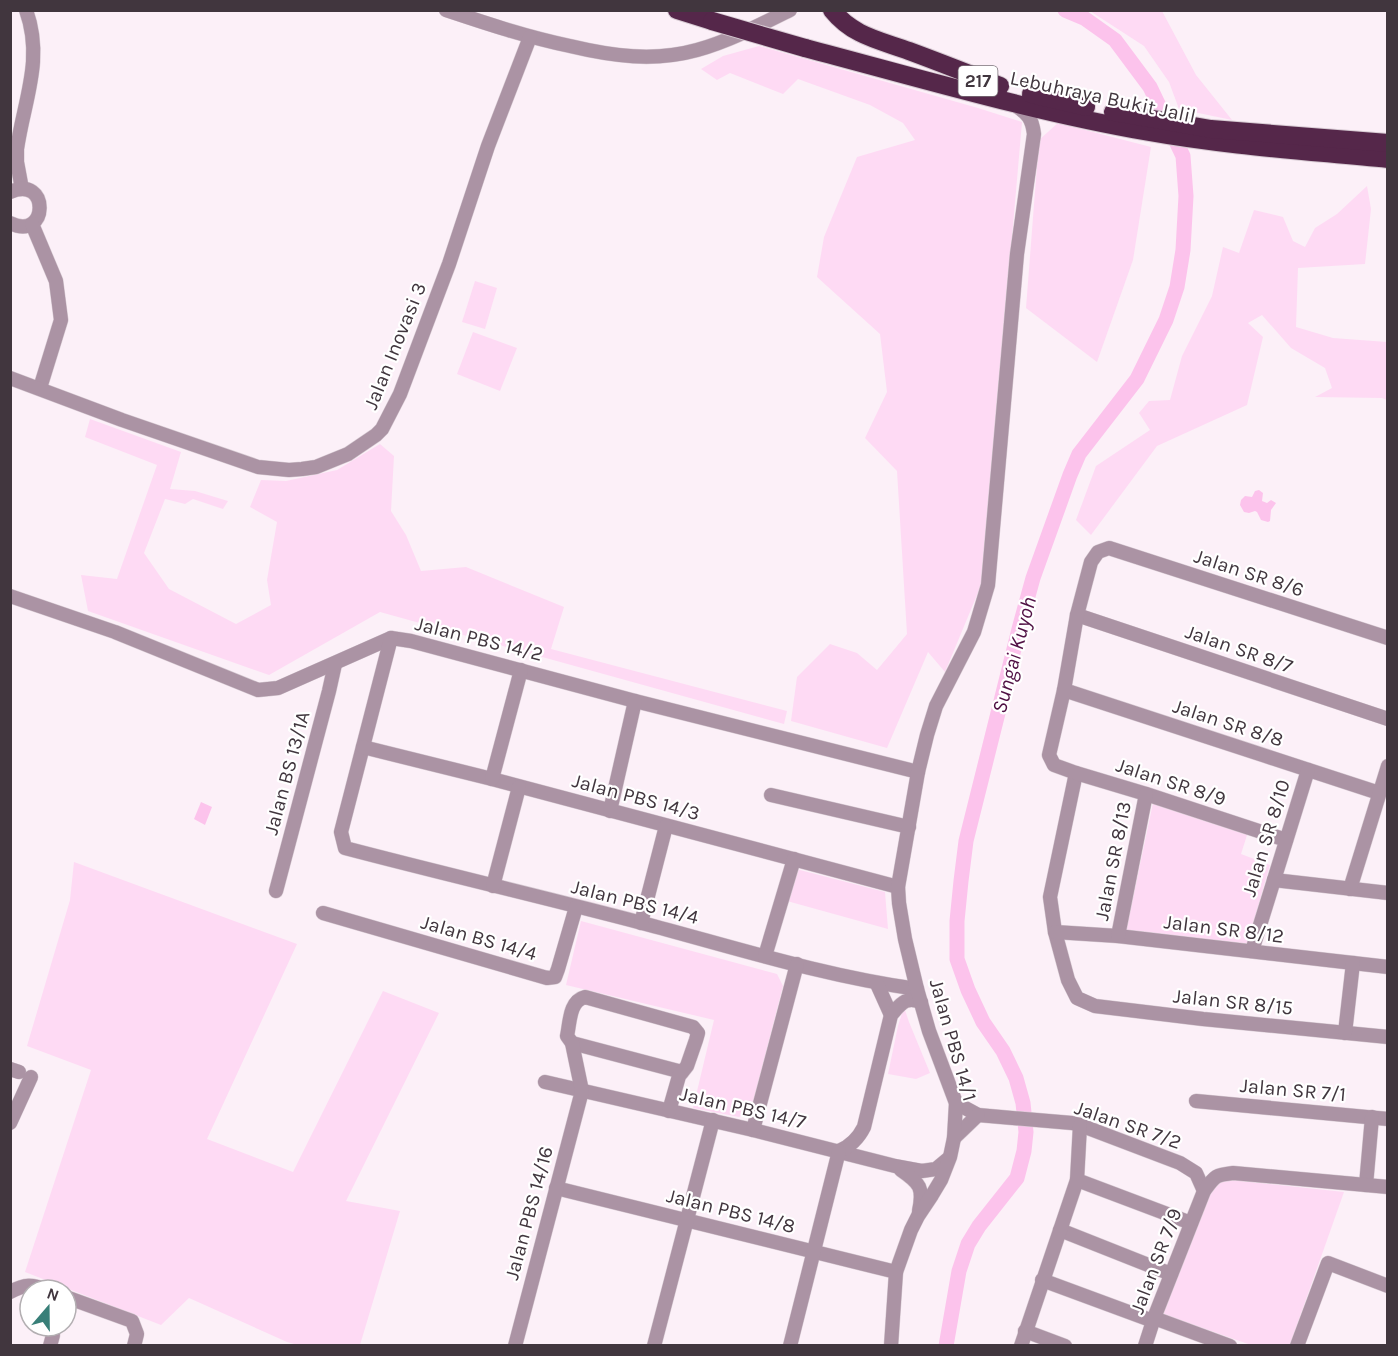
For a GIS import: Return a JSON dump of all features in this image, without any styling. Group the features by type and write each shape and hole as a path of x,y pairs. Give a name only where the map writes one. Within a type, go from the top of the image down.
{"highway":[{"name":"Lebuhraya Bukit Jalil","path":"677,10 717,16 1059,114 1388,159"},
{"path":"832,11 841,21 859,33 1000,86"},
{"name":"Lebuhraya Bukit Jalil","path":"807,42 1000,86 1149,126"},
{"name":"Lebuhraya Bukit Jalil","path":"1211,135 1388,143"}],"street":[{"path":"10,223 22,227 32,224 39,217 40,212 40,202 31,191 16,190 17,149 34,68 32,34 26,10"},
{"path":"446,10 530,38 618,56 662,57 696,51 730,39 790,10"},
{"name":"Jalan Inovasi 3","path":"10,378 254,466 289,470 316,467 348,454 382,429 400,394 530,38"},
{"path":"1011,102 1030,118 1034,135"},
{"path":"1034,135 1041,125 1059,114"},
{"name":"Jalan PBS 14/1","path":"891,1346 896,1272 911,1230 941,1180 950,1157 954,1138 956,1103 929,1031 919,996 899,903 898,887 918,772 927,735 936,706 974,632 988,585 1017,254 1034,135"},
{"path":"32,224 56,281 61,320 40,388"},
{"name":"Jalan SR 8/6","path":"1077,615 1091,562 1098,552 1109,548 1388,638"},
{"name":"Jalan PBS 14/2","path":"10,596 115,632 258,690 278,688 391,638 411,641 635,702 918,772"},
{"path":"1064,690 1077,615"},
{"name":"Jalan SR 8/7","path":"1077,615 1388,720"},
{"path":"363,747 391,638"},
{"name":"Jalan BS 13/1A","path":"276,891 335,664"},
{"path":"492,779 521,670"},
{"name":"Jalan SR 8/9","path":"1064,690 1049,755 1054,765 1286,840"},
{"name":"Jalan SR 8/8","path":"1064,690 1308,770 1381,800"},
{"path":"610,811 635,702"},
{"name":"Jalan PBS 14/3","path":"363,747 898,887"},
{"name":"Jalan PBS 14/4","path":"363,747 341,832 345,848 919,996"},
{"path":"1350,889 1381,800 1388,766"},
{"name":"Jalan SR 8/10","path":"1252,951 1308,770"},
{"path":"1055,932 1050,897 1076,773"},
{"path":"493,886 519,787"},
{"name":"Jalan SR 8/13","path":"1118,936 1146,794"},
{"path":"771,795 909,827"},
{"path":"641,923 666,826"},
{"path":"765,956 794,860"},
{"path":"1274,880 1388,893"},
{"name":"Jalan BS 14/4","path":"323,913 547,978 555,976 558,969 576,907"},
{"name":"Jalan SR 8/12","path":"1055,932 1118,936 1388,967"},
{"name":"Jalan SR 8/15","path":"1055,932 1068,980 1077,998 1095,1006 1388,1037"},
{"path":"1345,1032 1353,963"},
{"path":"753,1130 797,964"},
{"path":"891,1015 877,984 896,984 905,979 911,964"},
{"path":"878,1161 868,1154 864,1142 864,1127 891,1015 901,1004 919,996"},
{"path":"582,1091 572,1043 567,1036 574,1003 585,997 693,1027 698,1033 687,1066 681,1072 669,1111"},
{"path":"572,1043 681,1072"},
{"path":"10,1123 20,1073"},
{"name":"Jalan PBS 14/7","path":"545,1082 712,1120 895,1166 922,1171 936,1169 950,1157"},
{"name":"Jalan PBS 14/16","path":"515,1346 582,1091"},
{"name":"Jalan SR 7/1","path":"1196,1101 1388,1119"},
{"name":"Jalan SR 7/2","path":"956,1103 982,1116 1076,1124 1180,1163 1196,1173 1204,1191"},
{"path":"954,1138 982,1116"},
{"path":"1366,1185 1372,1118"},
{"path":"654,1346 712,1120"},
{"path":"1021,1346 1077,1180 1076,1124"},
{"path":"790,1346 839,1151 849,1148 864,1127"},
{"name":"Jalan PBS 14/7","path":"895,1166 916,1180 921,1190 918,1216"},
{"path":"1204,1191 1218,1174 1233,1173 1388,1187"},
{"path":"1077,1180 1191,1223"},
{"name":"Jalan PBS 14/8","path":"556,1188 896,1272"},
{"name":"Jalan SR 7/9","path":"1145,1346 1204,1191"},
{"path":"1060,1230 1171,1274"},
{"path":"1297,1346 1326,1265 1329,1263 1388,1286"},
{"path":"1042,1280 1230,1346"},
{"path":"78,1302 132,1322 137,1334 134,1346"},
{"path":"1025,1331 1065,1346"}],"shaded area":[{"path":"1090,11 1162,11 1196,75 1232,120 1179,109 1169,82 1144,46"},
{"path":"759,46 1022,122 982,583 945,672 928,652 887,748 791,721 797,677 830,644 857,653 877,670 907,634 897,471 865,438 887,392 880,334 817,277 824,237 857,157 915,140 903,123 870,105 798,79 783,94 730,73 717,80 701,69 723,56"},
{"path":"1058,123 1151,147 1133,260 1097,362 1026,308 1039,140"},
{"path":"1367,186 1371,209 1365,264 1298,268 1296,327 1333,338 1387,342 1387,400 1315,397 1332,388 1325,368 1291,348 1262,315 1248,323 1263,337 1247,405 1157,446 1091,535 1076,520 1096,466 1150,430 1139,413 1149,401 1170,400 1182,356 1212,296 1223,247 1239,253 1254,210 1283,217 1293,241 1305,247 1315,228 1337,214"},
{"path":"475,281 497,288 485,329 462,322"},
{"path":"473,332 517,348 500,391 457,374"},
{"path":"90,419 181,452 170,489 195,491 228,501 223,509 193,499 185,504 165,499 144,553 169,589 236,624 271,605 267,580 277,522 250,507 261,480 286,481 337,470 380,444 394,456 391,511 406,535 421,571 466,567 564,607 551,649 787,711 784,724 380,612 269,675 88,611 81,575 117,579 157,465 85,437"},
{"path":"1259,490 1263,493 1262,501 1267,503 1271,500 1276,503 1271,510 1268,522 1261,520 1255,511 1244,512 1240,505 1245,496 1252,497 1255,491"},
{"path":"201,802 212,807 205,825 194,819"},
{"path":"1153,803 1248,832 1241,854 1270,865 1247,945 1126,931"},
{"path":"74,862 297,944 207,1139 293,1172 383,991 439,1013 346,1201 400,1211 360,1345 301,1346 287,1342 189,1298 161,1325 78,1293 78,1278 40,1278 25,1272 91,1070 27,1046 70,900"},
{"path":"796,869 885,892 888,929 787,901"},
{"path":"581,921 777,974 783,986 751,1111 739,1117 693,1108 714,1020 566,985"},
{"path":"904,1007 930,1073 916,1079 888,1074"},
{"path":"1222,1179 1344,1192 1290,1345 1251,1345 1162,1314 1210,1190"}],"waterway":[{"name":"Sungai Kuyoh","path":"946,1346 959,1271 968,1244 979,1226 1017,1178 1026,1132 1023,1103 1016,1078 1003,1051 983,1022 957,959 957,921 966,841 1033,578 1070,475 1079,454 1137,379 1166,320 1177,287 1183,250 1186,196 1183,156 1150,87 1115,40 1084,18 1065,10"}]}
